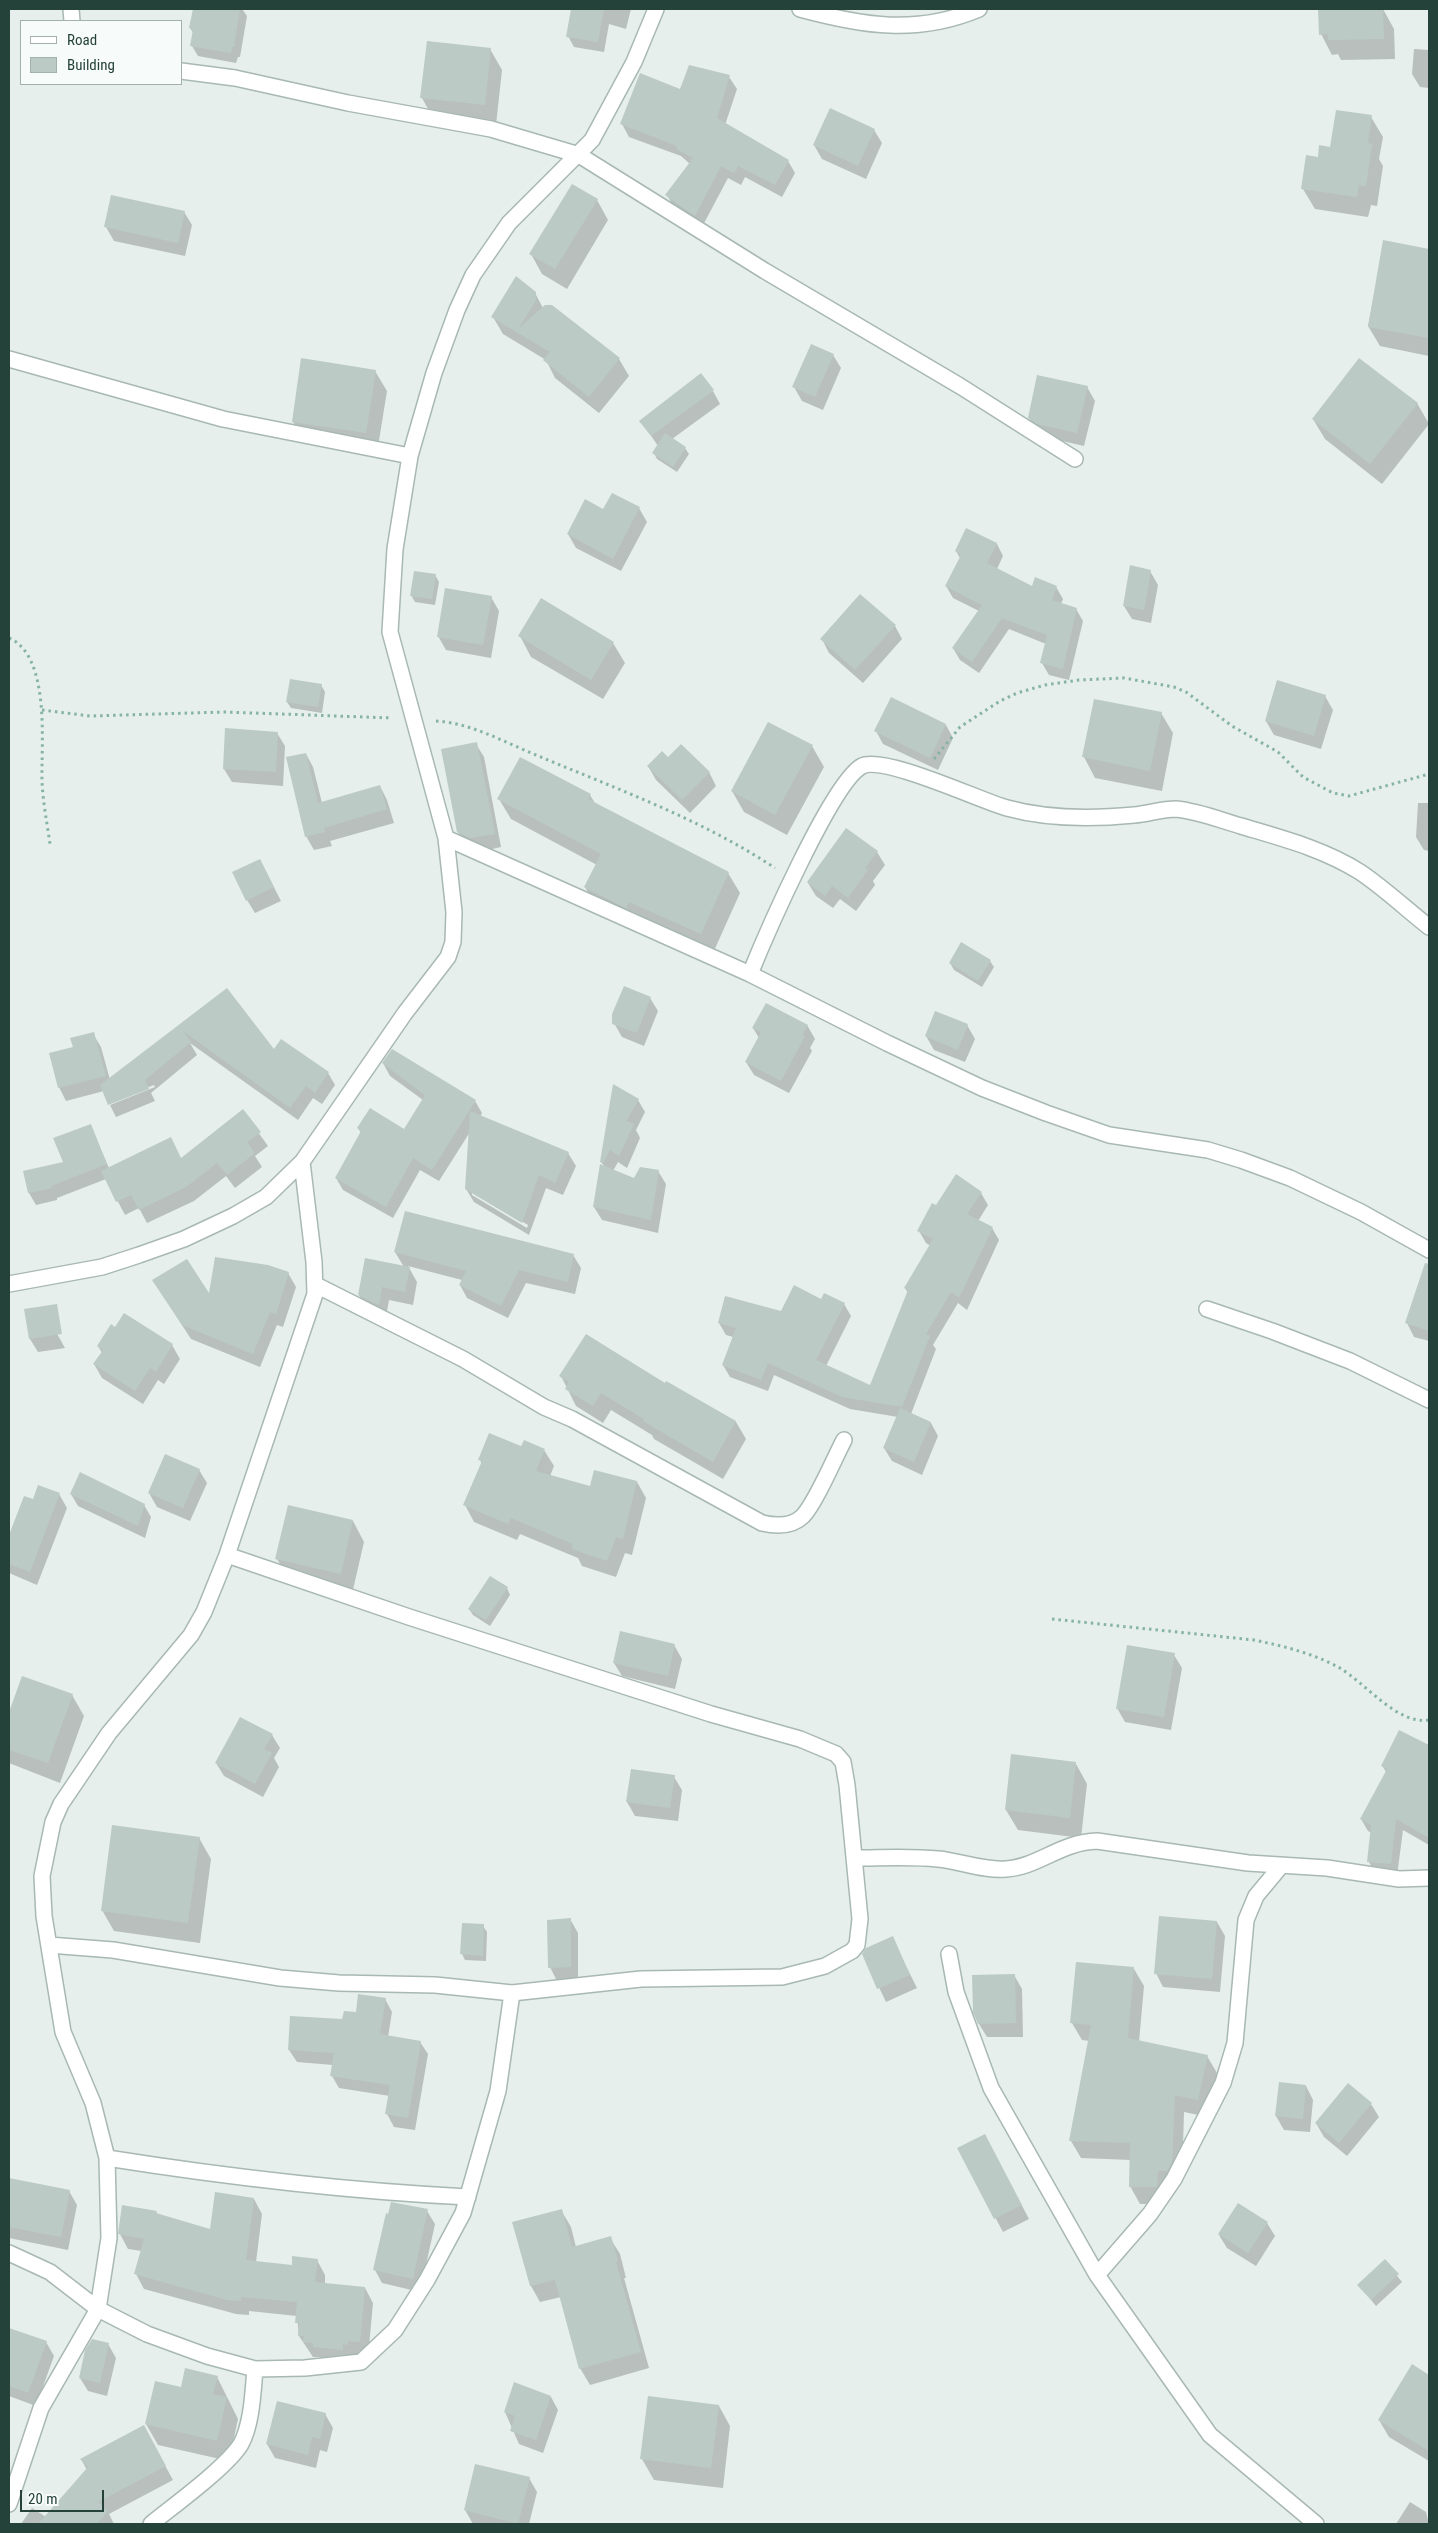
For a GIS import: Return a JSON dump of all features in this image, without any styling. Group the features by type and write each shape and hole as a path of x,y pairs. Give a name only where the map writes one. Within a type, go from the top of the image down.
{"street":[{"path":"9,1284 102,1267 184,1239 233,1216 266,1197 302,1162 405,1014 448,957 454,942 454,912 446,838 390,632 394,549 410,456 434,373 473,275 509,223 592,140 634,62 656,9"},
{"path":"800,9 889,27 936,21 979,9"},
{"path":"182,70 235,78 348,103 491,129 579,155 806,296 960,386 1075,459"},
{"path":"9,359 223,420 410,456"},
{"path":"750,974 769,926 834,799 854,772 865,765 922,776 1007,808 1045,814 1114,816 1175,809 1258,831 1312,848 1358,871 1429,928"},
{"path":"446,838 750,974 887,1043 991,1091 1109,1135 1208,1150 1241,1160 1290,1178 1361,1212 1429,1250"},
{"path":"9,2504 41,2408 98,2309 109,2238 107,2158 93,2103 63,2032 44,1916 42,1876 56,1814 109,1733 191,1635 204,1612 227,1555 316,1285 302,1162"},
{"path":"316,1285 463,1359 544,1407 580,1424 762,1523 773,1526 786,1525 803,1516 844,1440"},
{"path":"1207,1309 1335,1355 1429,1400"},
{"path":"49,1945 113,1950 280,1978 339,1983 435,1985 512,1993 641,1979 782,1977 825,1966 852,1951 857,1945 860,1920 846,1777 843,1762 836,1754 800,1739 711,1714 409,1617 227,1555"},
{"path":"854,1858 936,1858 1007,1869 1033,1861 1080,1842 1097,1842 1282,1866 1327,1868 1399,1879 1429,1878"},
{"path":"1097,2275 1150,2214 1174,2180 1223,2083 1235,2043 1246,1920 1256,1896 1282,1866"},
{"path":"949,1954 956,1992 991,2088 1097,2275 1210,2435 1316,2524"},
{"path":"9,2253 50,2272 98,2309 147,2334 207,2356 255,2369 305,2368 361,2362 395,2330 427,2280 463,2213 498,2091 512,1993"},
{"path":"107,2158 187,2171 288,2182 468,2197"},
{"path":"151,2524 222,2464 240,2444 251,2410 255,2369"}],"path":[{"path":"9,638 16,641 24,651 37,676 42,710 42,784 50,844"},
{"path":"922,776 942,746 960,727 1000,701 1045,685 1079,680 1124,678 1174,687 1186,692 1232,726 1278,752 1303,777 1333,793 1349,796 1429,774"},
{"path":"42,710 90,716 225,712 447,721 484,732 622,790 736,842 792,880"},
{"path":"1052,1619 1254,1640 1285,1647 1316,1656 1339,1668 1409,1720 1429,1720"}],"building":[{"path":"193,9 240,9 234,47 232,47 231,53 190,46 193,29 189,28"},
{"path":"571,9 604,9 598,42 566,37"},
{"path":"1318,9 1383,9 1384,39 1328,40 1328,34 1319,35"},
{"path":"427,41 491,48 485,105 420,98"},
{"path":"689,65 730,75 717,118 789,160 775,185 738,166 734,173 721,166 695,216 665,195 693,158 676,149 677,146 620,124 640,73 680,89"},
{"path":"830,108 875,129 858,166 813,145"},
{"path":"1336,110 1372,115 1368,143 1372,144 1366,186 1359,185 1357,197 1301,189 1306,155 1318,157 1319,145 1330,147"},
{"path":"572,184 598,199 555,269 529,254"},
{"path":"111,195 185,211 178,243 104,227"},
{"path":"1383,240 1429,249 1429,338 1368,327"},
{"path":"516,276 536,292 536,300 519,328 545,305 552,305 620,358 589,397 543,360 550,352 491,317"},
{"path":"811,344 834,354 815,397 792,387"},
{"path":"301,358 376,370 366,433 292,422"},
{"path":"1359,358 1418,403 1370,464 1312,419"},
{"path":"701,373 714,390 651,436 639,421"},
{"path":"1037,375 1088,386 1077,433 1037,424 1028,418"},
{"path":"665,433 686,447 673,467 652,453"},
{"path":"612,493 640,507 613,559 567,534 585,499 603,509"},
{"path":"966,528 997,543 987,563 1032,586 1035,577 1057,586 1052,600 1077,608 1063,669 1040,663 1047,635 1002,618 972,662 952,648 982,605 945,586 961,555 955,551"},
{"path":"1130,565 1151,570 1144,610 1123,606"},
{"path":"414,571 436,574 432,599 410,596"},
{"path":"445,588 492,596 483,645 437,637"},
{"path":"860,594 896,625 855,670 820,639"},
{"path":"541,598 614,642 591,680 518,636"},
{"path":"290,679 322,684 318,707 286,702"},
{"path":"1277,680 1326,695 1314,736 1265,721"},
{"path":"891,697 946,724 930,758 874,731"},
{"path":"1094,699 1162,712 1150,771 1082,757"},
{"path":"768,722 813,745 775,815 731,791"},
{"path":"225,728 278,732 276,772 223,769"},
{"path":"477,742 495,834 470,838 457,832 441,749"},
{"path":"681,744 710,772 682,800 647,766 662,751 668,757"},
{"path":"306,753 318,803 380,785 387,809 324,828 325,832 305,837 286,757"},
{"path":"520,757 591,794 588,799 729,872 701,934 629,902 626,908 584,887 601,854 497,799"},
{"path":"846,828 878,851 865,868 868,870 848,898 832,886 825,896 807,882"},
{"path":"260,859 274,887 246,901 232,872"},
{"path":"961,942 991,960 978,981 949,963"},
{"path":"624,986 651,997 637,1033 612,1024 612,1014"},
{"path":"227,988 274,1049 281,1039 329,1072 315,1093 306,1086 290,1108 183,1031 191,1042 145,1080 149,1089 108,1105 100,1085"},
{"path":"766,1003 808,1025 802,1035 805,1036 781,1081 745,1062 761,1032 752,1028"},
{"path":"935,1011 968,1024 958,1050 925,1036"},
{"path":"94,1032 106,1076 58,1088 49,1053 73,1047 70,1038"},
{"path":"392,1049 476,1100 432,1170 413,1158 386,1207 335,1178 361,1131 357,1128 370,1108 404,1129 425,1095 382,1063"},
{"path":"613,1084 639,1099 626,1121 634,1124 619,1156 610,1150 603,1163 600,1162"},
{"path":"243,1109 261,1132 247,1142 255,1153 227,1175 217,1163 186,1187 139,1210 131,1195 116,1202 101,1171 171,1137 181,1158"},
{"path":"470,1111 569,1152 555,1183 539,1175 522,1223 465,1189"},
{"path":"91,1124 107,1164 51,1186 52,1188 28,1193 23,1171 63,1162 53,1138"},
{"path":"600,1164 634,1178 640,1167 659,1170 651,1220 593,1207"},
{"path":"956,1174 982,1192 967,1214 993,1227 959,1298 951,1292 926,1334 930,1336 902,1407 842,1397 768,1363 761,1380 722,1365 736,1328 718,1323 725,1296 781,1311 794,1285 821,1299 824,1293 845,1303 816,1360 870,1385 908,1290 904,1288 933,1239 917,1231 932,1203 936,1205"},
{"path":"405,1211 574,1254 568,1282 519,1270 501,1306 459,1285 466,1271 394,1252"},
{"path":"215,1257 268,1265 289,1272 276,1314 270,1312 253,1354 182,1325 152,1280 187,1259 209,1293"},
{"path":"365,1258 410,1267 405,1292 382,1287 379,1305 358,1295"},
{"path":"1425,1263 1429,1264 1429,1331 1405,1323"},
{"path":"57,1304 62,1334 29,1339 24,1309"},
{"path":"124,1313 173,1344 156,1372 150,1368 135,1391 93,1364 103,1350 97,1346 111,1324 115,1327"},
{"path":"586,1334 665,1383 666,1381 736,1421 713,1462 643,1421 644,1419 601,1393 593,1406 565,1389 569,1382 559,1376"},
{"path":"900,1408 931,1422 914,1462 883,1448"},
{"path":"489,1433 521,1446 524,1440 545,1449 536,1471 590,1486 594,1470 637,1481 623,1539 616,1537 607,1561 572,1549 573,1544 511,1518 508,1524 463,1505 482,1461 478,1460"},
{"path":"165,1454 200,1469 183,1508 148,1493"},
{"path":"80,1472 145,1504 138,1526 70,1494"},
{"path":"38,1485 60,1493 30,1572 9,1564 9,1535 24,1496 33,1499"},
{"path":"288,1505 353,1520 341,1574 275,1559"},
{"path":"490,1576 508,1587 486,1620 468,1609"},
{"path":"620,1631 675,1644 668,1676 613,1663"},
{"path":"1127,1645 1175,1653 1164,1717 1116,1709"},
{"path":"22,1676 73,1694 48,1763 9,1750 9,1712"},
{"path":"240,1717 273,1734 264,1749 272,1753 255,1784 215,1763"},
{"path":"1399,1730 1429,1745 1429,1838 1396,1819 1391,1864 1367,1862 1371,1825 1360,1819 1387,1769 1381,1766"},
{"path":"1011,1754 1076,1762 1070,1818 1005,1810"},
{"path":"631,1769 675,1775 670,1808 626,1802"},
{"path":"112,1825 200,1837 188,1923 101,1911"},
{"path":"1159,1916 1217,1921 1212,1979 1154,1974"},
{"path":"571,1918 571,1967 548,1968 547,1920"},
{"path":"462,1923 484,1924 483,1956 460,1954"},
{"path":"893,1936 910,1975 877,1989 862,1954 866,1948"},
{"path":"1076,1962 1134,1967 1128,2038 1208,2055 1198,2100 1175,2095 1172,2162 1167,2171 1158,2171 1157,2187 1129,2187 1130,2143 1069,2141 1091,2025 1070,2023"},
{"path":"1015,1974 1016,2023 978,2024 973,2012 972,1975"},
{"path":"358,1994 386,1998 380,2034 421,2041 408,2118 385,2114 390,2085 330,2076 334,2053 288,2050 290,2016 342,2019 344,2011 356,2012"},
{"path":"1279,2082 1306,2085 1303,2119 1275,2116"},
{"path":"1348,2083 1372,2103 1339,2143 1315,2123"},
{"path":"985,2134 1022,2205 994,2219 957,2148"},
{"path":"9,2178 70,2190 61,2237 9,2227"},
{"path":"215,2192 254,2198 246,2260 292,2265 292,2256 318,2259 315,2282 365,2287 360,2342 348,2341 348,2345 343,2344 343,2350 313,2347 313,2343 303,2342 304,2336 298,2336 299,2323 295,2323 297,2302 241,2297 241,2301 227,2300 134,2274 144,2239 118,2234 122,2205 157,2211 156,2213 210,2229"},
{"path":"391,2202 428,2209 413,2279 373,2270 386,2213 388,2214"},
{"path":"1238,2203 1268,2222 1248,2253 1218,2234"},
{"path":"562,2209 572,2247 611,2236 618,2261 616,2262 641,2352 579,2369 555,2280 530,2286 512,2222"},
{"path":"1385,2259 1399,2274 1371,2300 1357,2285"},
{"path":"9,2328 47,2341 28,2393 9,2386"},
{"path":"92,2339 109,2343 100,2383 79,2378 85,2350"},
{"path":"1412,2364 1429,2375 1429,2451 1378,2420"},
{"path":"185,2368 218,2376 213,2394 227,2397 217,2441 145,2424 155,2381 181,2387"},
{"path":"514,2382 551,2396 536,2440 510,2431 515,2416 504,2412"},
{"path":"648,2396 719,2405 711,2468 640,2459"},
{"path":"277,2401 326,2413 320,2439 312,2437 308,2455 266,2444"},
{"path":"144,2425 166,2466 98,2502 108,2511 97,2524 38,2524 88,2467 80,2459"},
{"path":"475,2464 530,2477 518,2524 464,2510"}]}
